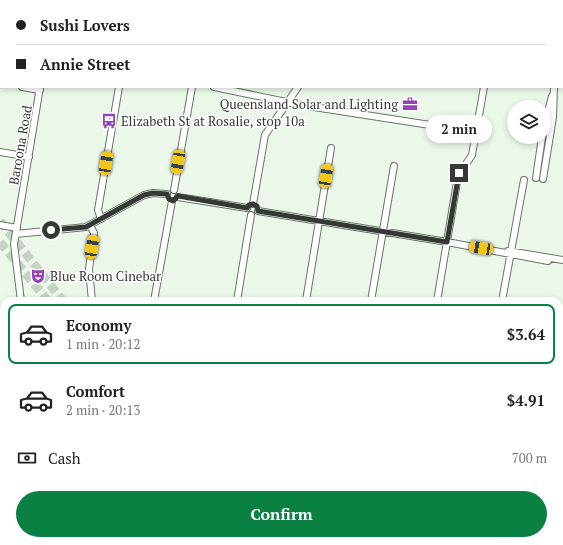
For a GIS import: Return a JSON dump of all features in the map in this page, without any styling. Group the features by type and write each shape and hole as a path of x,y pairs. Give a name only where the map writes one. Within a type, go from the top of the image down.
{"street":[{"path":"101,219 98,210 119,88"},
{"path":"178,196 177,192 174,190 192,88"},
{"path":"219,88 288,101 476,132"},
{"path":"253,204 263,142 266,135 297,88"},
{"path":"438,297 458,176 472,155 484,88"},
{"name":"Baroona Road","path":"20,297 14,254 16,231 40,89"},
{"path":"551,101 554,90"},
{"path":"543,179 553,117 554,90"},
{"path":"536,178 541,144"},
{"path":"307,297 331,148"},
{"path":"0,152 29,157"},
{"path":"373,297 394,166"},
{"path":"503,297 524,180"},
{"path":"0,225 16,231 80,228 90,225 144,195 153,193 167,194 170,190 174,190"},
{"path":"167,194 169,199 172,201"},
{"path":"155,297 172,201 178,196"},
{"path":"178,196 247,208 249,205 253,204"},
{"path":"253,204 257,206 258,211"},
{"path":"238,297 251,215 248,213 247,208"},
{"path":"251,215 256,214 258,211 499,251 563,260"},
{"path":"90,225 94,233 89,269 92,297"},
{"path":"511,252 563,264"},
{"path":"548,261 563,260"}],"tunnel":[{"path":"0,221 60,297"},
{"path":"0,242 45,297"}],"place":[{"name":"Queensland Solar and Lighting","path":"410,104"},
{"name":"Elizabeth St at Rosalie, stop 10a","path":"109,121"},
{"name":"Blue Room Cinebar","path":"38,276"}],"route":[{"path":"51,230 86,227 144,195 153,193 167,194 169,199 172,201 178,196 247,208 249,205 253,204 257,206 258,211 447,242 459,173"}]}
